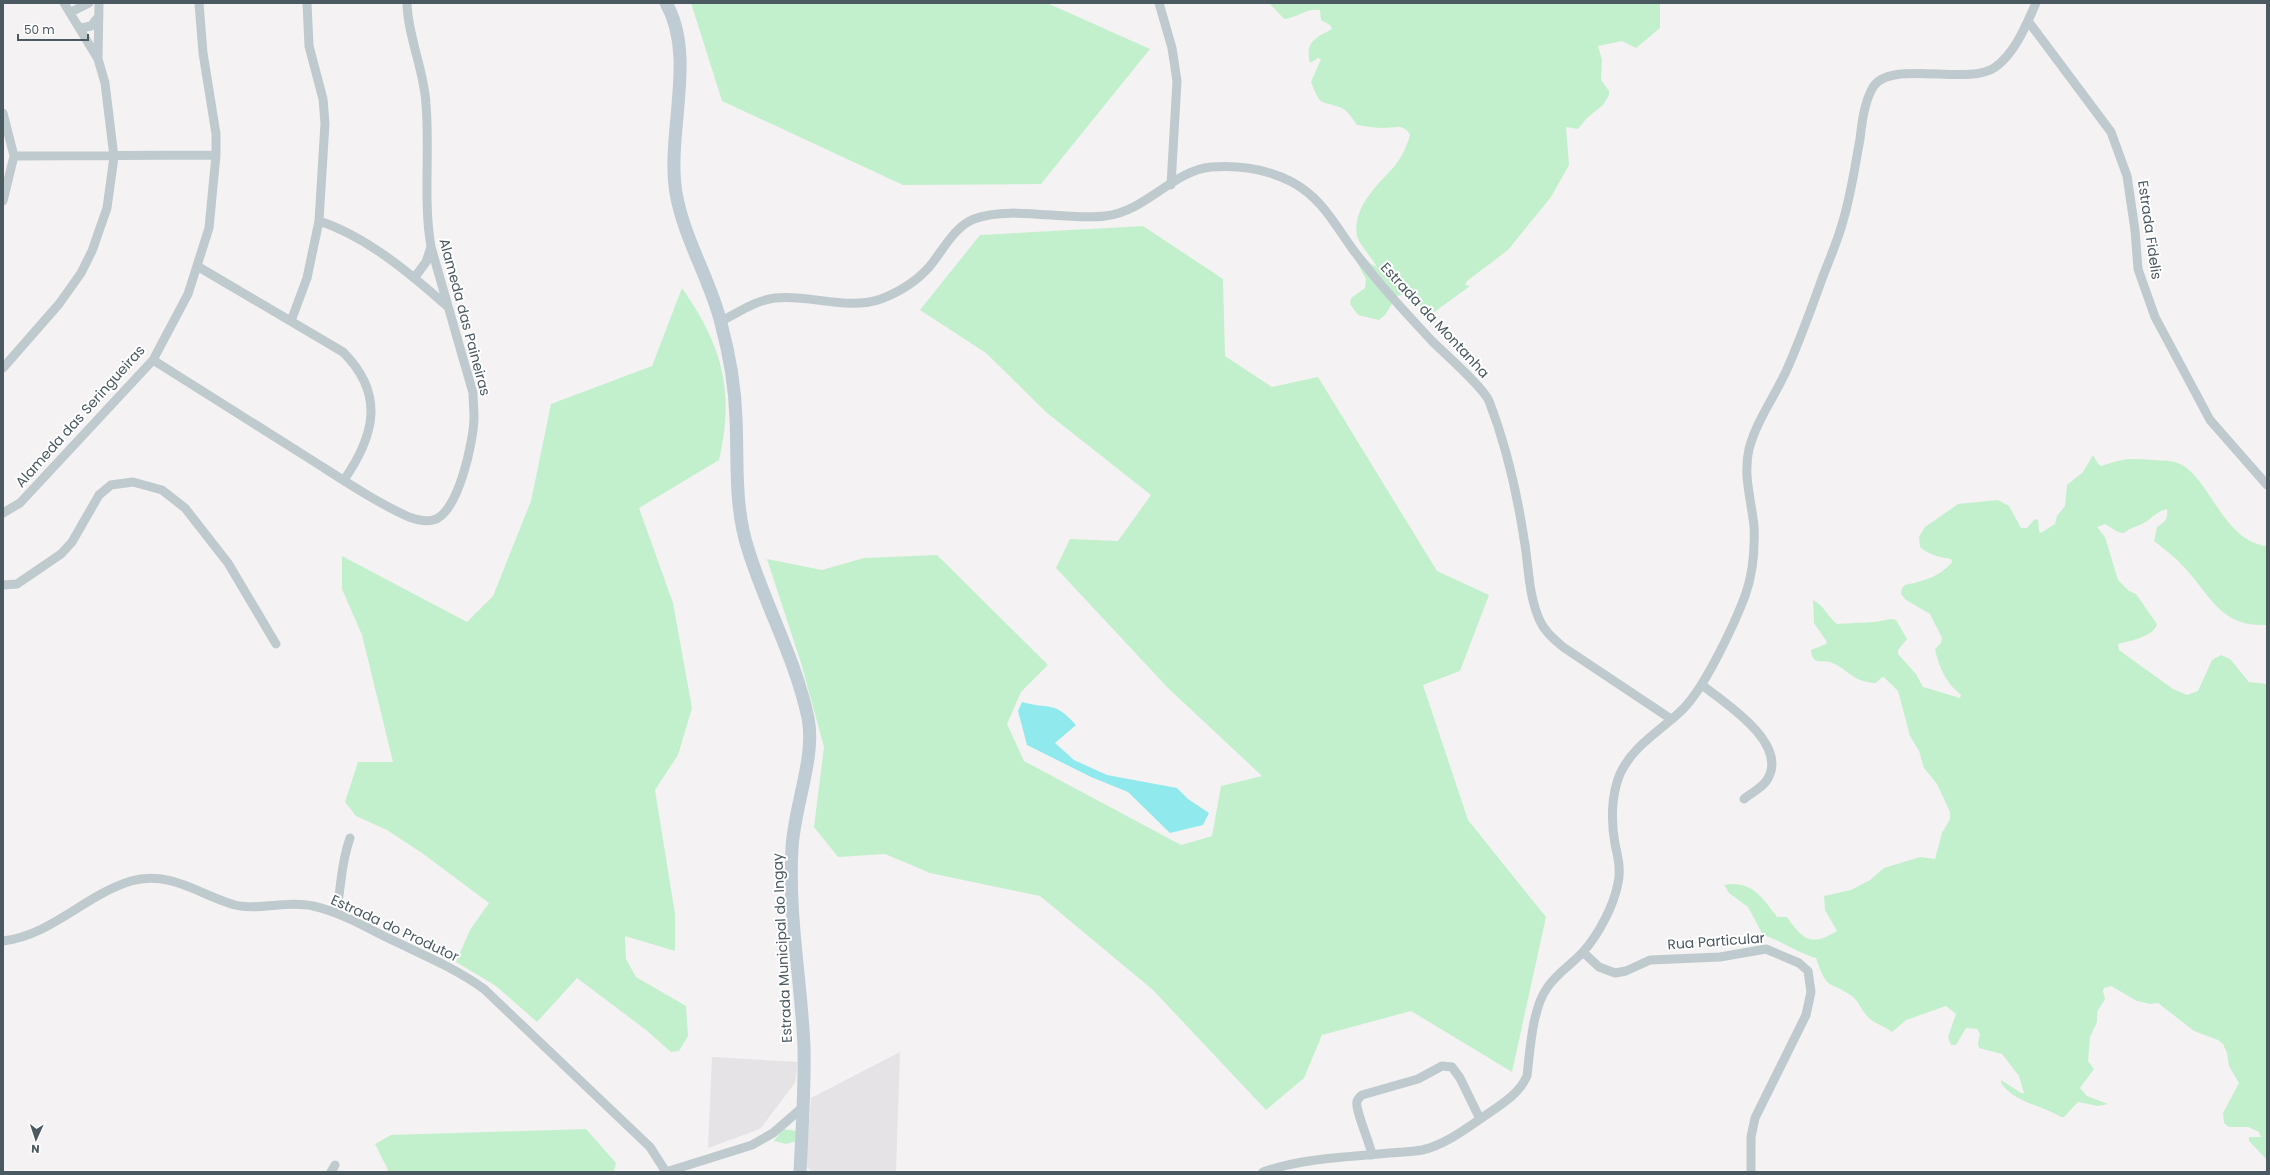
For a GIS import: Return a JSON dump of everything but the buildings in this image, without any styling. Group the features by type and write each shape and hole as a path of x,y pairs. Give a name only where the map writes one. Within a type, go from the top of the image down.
{"street":[{"path":"64,3 81,28 98,58"},
{"path":"71,12 88,3"},
{"path":"3,368 59,304 81,273 92,251 107,208 114,157 106,91 98,58 99,3"},
{"name":"Alameda das Seringueiras","path":"3,512 20,503 153,360 188,294 209,228 216,155 216,134 203,53 198,3"},
{"path":"291,322 306,278 319,221 325,123 323,99 309,46 307,3"},
{"name":"Alameda das Paineiras","path":"153,360 344,480 409,517 423,521 434,520 442,515 450,505 463,476 471,447 474,418 472,393 448,308 428,226 425,183 426,104 419,60 408,20 407,3"},
{"name":"Estrada Municipal do Ingay","path":"666,3 676,28 679,49 674,159 675,188 682,220 721,321 735,406 736,476 746,546 801,691 809,721 808,762 795,819 792,848 792,883 804,1046 800,1172"},
{"path":"1159,3 1172,48 1177,81 1171,185"},
{"path":"1263,1172 1372,1155 1422,1150 1442,1142 1480,1119 1518,1092 1527,1076 1538,1006 1546,989 1583,952 1604,918 1618,882 1618,863 1613,812 1614,795 1620,774 1643,743 1682,710 1702,684 1737,616 1747,592 1752,570 1753,522 1746,467 1750,447 1758,425 1788,369 1843,222 1864,112 1874,84 1882,78 1894,74 1981,73 1993,68 2008,56 2028,21 2036,3"},
{"path":"81,28 91,26 99,16"},
{"name":"Estrada Fidelis","path":"2028,21 2112,132 2127,176 2135,223 2138,269 2155,317 2210,420 2267,485"},
{"path":"3,113 14,156 3,201"},
{"path":"14,156 114,157 216,155"},
{"name":"Estrada da Montanha","path":"721,321 771,298 859,303 879,300 896,292 923,272 959,229 973,219 1000,214 1082,218 1107,216 1128,210 1143,203 1192,172 1208,167 1258,169 1291,182 1319,201 1337,224 1353,249 1393,299 1486,395 1513,480 1525,540 1531,591 1541,623 1549,635 1563,647 1671,719"},
{"path":"319,221 336,226 415,277 448,308"},
{"path":"415,277 426,262 432,247"},
{"path":"197,266 343,352 356,365 364,376 371,406 370,427 356,461 344,480"},
{"path":"428,290 441,280"},
{"path":"3,585 17,584 61,554 72,542 99,495 111,485 133,482 162,490 186,508 228,563 276,644"},
{"path":"1702,684 1746,720 1759,733 1772,758 1768,779 1763,786 1744,799"},
{"path":"336,913 340,893 342,864 350,838"},
{"name":"Estrada do Produtor","path":"3,941 21,937 51,925 119,886 150,878 188,885 242,906 293,903 336,913 455,970 484,989 650,1147 666,1172"},
{"name":"Rua Particular","path":"1583,952 1599,967 1615,973 1650,960 1720,957 1766,949 1799,962 1808,971 1811,992 1806,1015 1755,1118 1751,1137 1751,1172"},
{"path":"1372,1155 1370,1141 1358,1110 1358,1098 1362,1095 1418,1079 1442,1066 1452,1067 1460,1078 1480,1119"},
{"path":"666,1172 752,1145 773,1133 803,1107"}],"shaded area":[{"path":"900,1052 896,1172 812,1172 806,1166 811,1098"},
{"path":"712,1057 798,1062 795,1083 760,1129 708,1148"}],"green space":[{"path":"691,3 1047,3 1150,49 1041,184 903,185 722,101"},
{"path":"1269,3 1660,3 1660,28 1636,48 1622,41 1598,46 1602,60 1601,80 1609,91 1609,95 1603,105 1587,118 1578,129 1566,127 1569,165 1551,197 1508,250 1467,281 1465,285 1470,286 1433,313 1424,312 1413,298 1402,295 1397,296 1385,315 1379,320 1358,315 1350,304 1351,298 1365,288 1366,279 1340,231 1371,264 1377,267 1360,243 1357,236 1356,226 1358,217 1362,207 1373,190 1399,161 1410,135 1408,131 1402,128 1380,128 1357,125 1344,109 1322,102 1317,96 1311,82 1321,59 1318,58 1310,63 1309,50 1310,45 1316,38 1332,29 1330,25 1321,20 1320,10 1310,10 1284,19"},
{"path":"1143,226 1223,279 1225,356 1272,387 1318,377 1437,571 1489,595 1460,671 1423,685 1468,820 1546,917 1512,1072 1411,1011 1322,1035 1304,1078 1266,1110 1153,990 1040,896 930,873 885,854 838,857 814,827 824,747 801,663 767,559 822,570 864,558 937,555 1048,665 1021,692 1007,724 1024,761 1181,845 1212,836 1221,786 1262,776 1168,688 1056,568 1070,539 1118,541 1151,495 1047,413 986,353 920,310 980,235"},
{"path":"682,288 707,329 716,349 722,370 726,412 724,435 719,460 639,508 673,603 692,708 678,755 655,790 675,914 675,951 625,936 626,959 636,977 686,1006 688,1036 679,1051 671,1052 646,1030 577,978 537,1022 496,986 456,962 470,930 489,903 422,853 387,830 356,816 345,802 358,762 393,762 362,635 342,589 342,556 467,622 493,596 531,501 551,404 652,366"},
{"path":"2093,455 2098,464 2101,466 2116,461 2133,459 2178,463 2189,470 2199,480 2228,521 2239,533 2252,542 2267,546 2267,625 2251,624 2238,621 2218,608 2181,563 2154,541 2157,527 2164,522 2167,515 2167,509 2159,512 2142,524 2124,533 2118,532 2105,524 2097,527 2105,537 2118,580 2129,591 2136,594 2157,624 2151,632 2146,635 2118,644 2119,650 2173,689 2187,695 2198,691 2212,660 2221,655 2230,659 2249,682 2267,684 2267,1160 2249,1141 2249,1137 2261,1137 2259,1132 2248,1127 2229,1127 2224,1123 2223,1113 2239,1083 2229,1066 2227,1053 2223,1044 2218,1040 2194,1031 2158,1003 2150,1004 2137,1001 2111,986 2104,988 2103,991 2105,999 2097,1012 2097,1022 2090,1037 2088,1061 2094,1069 2080,1088 2087,1096 2108,1104 2098,1106 2078,1102 2064,1117 2061,1117 2013,1095 2007,1090 2001,1083 2001,1080 2021,1093 2024,1093 2019,1076 2002,1054 1979,1048 1978,1043 1980,1034 1977,1029 1966,1028 1956,1045 1951,1045 1948,1037 1956,1014 1946,1006 1906,1020 1892,1032 1871,1020 1852,996 1826,980 1816,958 1763,935 1748,907 1729,893 1724,885 1742,885 1749,888 1761,897 1777,917 1787,917 1803,936 1814,940 1828,936 1837,931 1825,910 1824,896 1851,890 1870,880 1884,868 1920,857 1935,859 1942,833 1950,819 1950,812 1937,784 1924,768 1919,751 1910,736 1898,691 1884,677 1876,683 1868,682 1855,678 1842,668 1830,662 1817,661 1814,659 1811,650 1826,644 1827,642 1814,623 1813,600 1820,605 1837,624 1875,622 1891,619 1896,620 1907,639 1898,650 1898,654 1916,674 1923,687 1960,698 1961,695 1947,680 1939,663 1935,649 1941,643 1942,638 1930,614 1906,600 1901,594 1902,588 1905,585 1937,575 1952,562 1951,559 1934,555 1923,550 1920,547 1919,537 1925,527 1958,504 1998,500 2009,506 2021,528 2027,528 2034,520 2038,519 2039,531 2041,533 2055,524 2057,516 2065,506 2067,485 2083,472"},
{"path":"586,1129 616,1163 614,1172 389,1172 375,1144 391,1135"},
{"path":"783,1129 798,1131 797,1141 786,1144 774,1141"}],"water":[{"path":"1022,702 1051,707 1069,717 1076,725 1055,743 1074,760 1107,775 1177,788 1188,799 1209,813 1203,825 1170,833 1128,792 1091,777 1027,745 1018,711"}]}
